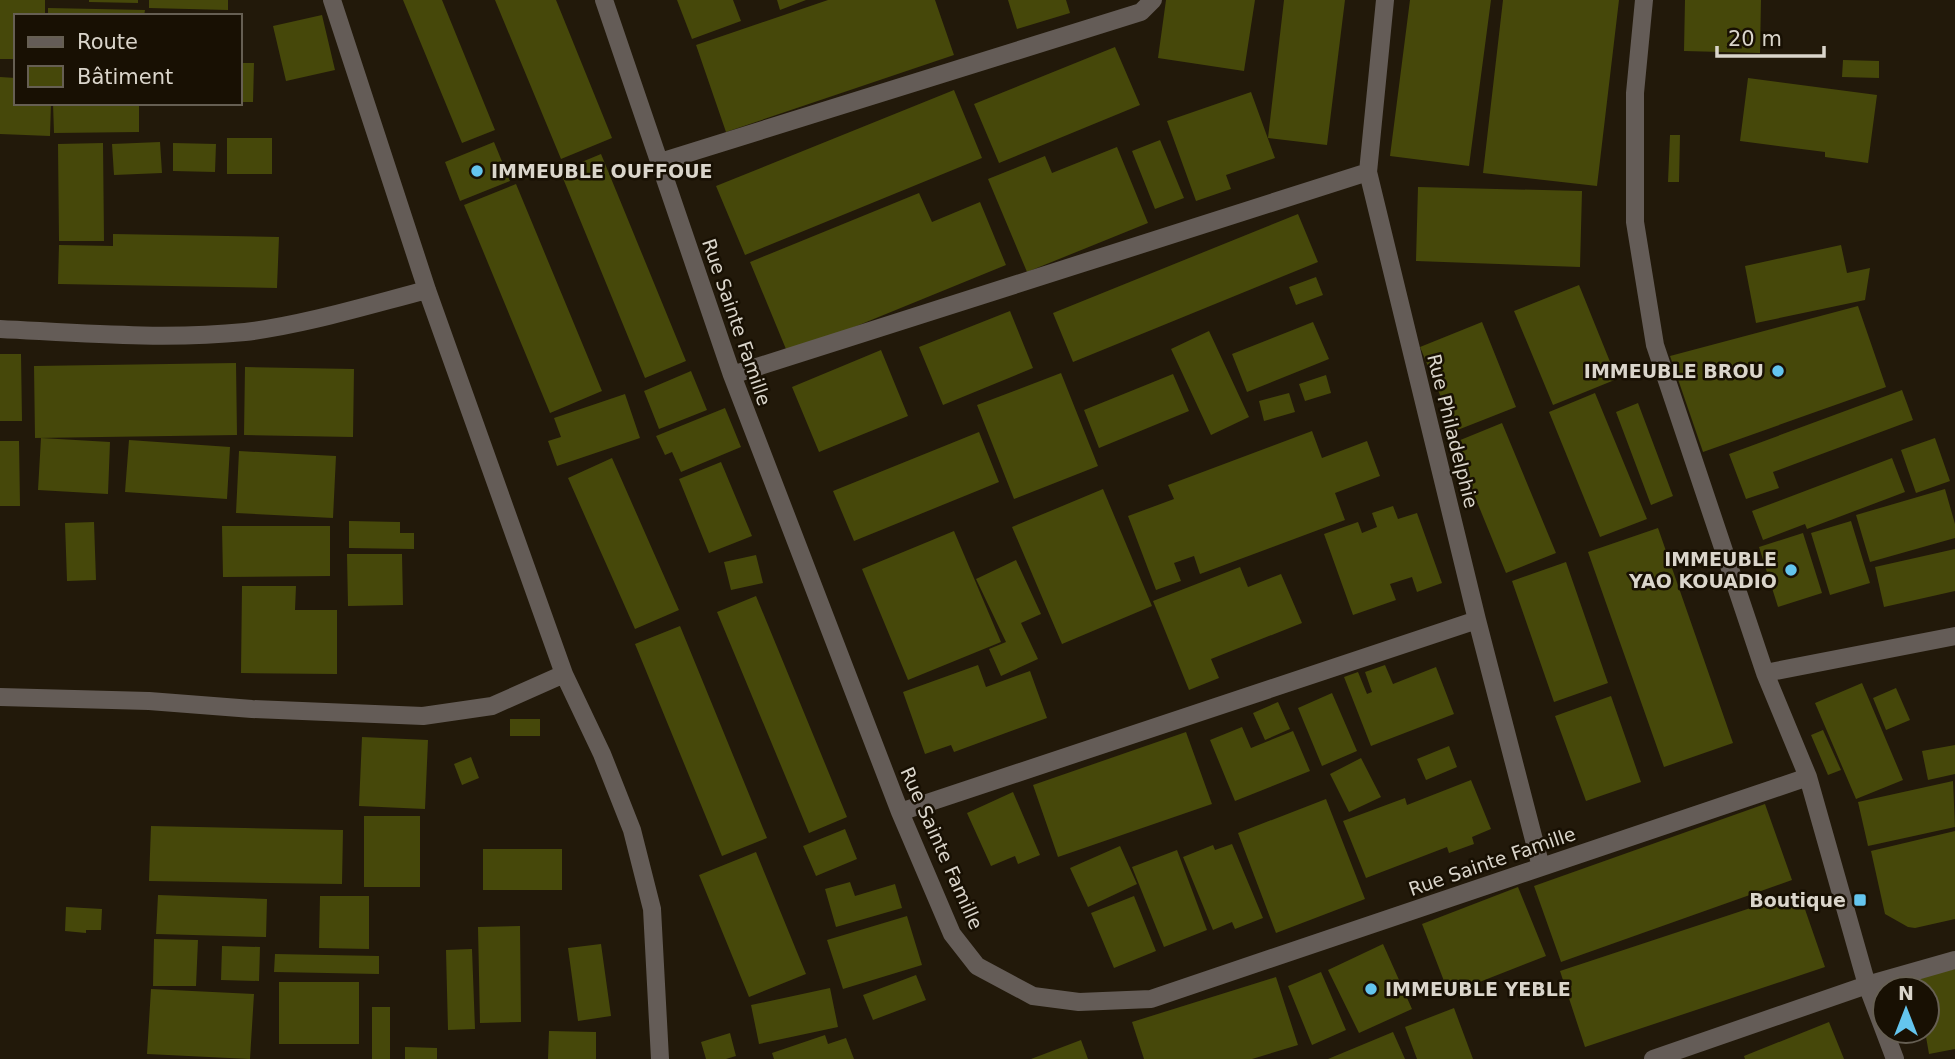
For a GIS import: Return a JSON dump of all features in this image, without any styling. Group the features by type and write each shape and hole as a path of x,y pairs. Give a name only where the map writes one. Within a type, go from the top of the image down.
{"street":[{"path":"332,0 427,290 564,674 602,754 632,830 652,909 660,1059"},
{"name":"Rue Sainte Famille","path":"604,0 732,375 900,812 952,934 977,966 1033,996 1079,1002 1151,999 1808,777"},
{"path":"660,162 1141,12 1153,0"},
{"name":"Rue Philadelphie","path":"1385,0 1368,172 1477,620 1541,867"},
{"path":"1644,0 1635,93 1635,222 1656,345 1765,673 1808,777 1867,985 1895,1059"},
{"path":"732,375 1368,172"},
{"path":"0,329 148,335 246,332 320,317 427,290"},
{"path":"900,812 1477,620"},
{"path":"1765,673 1955,636"},
{"path":"0,697 149,701 252,709 423,716 492,706 564,674"},
{"path":"1654,1059 1867,985 1955,960"}],"building":[{"path":"0,0 45,0 45,14 14,14 14,59 0,59"},
{"path":"138,0 138,3 89,2"},
{"path":"149,0 228,0 228,10 149,8"},
{"path":"403,0 442,0 495,130 462,143"},
{"path":"495,0 556,0 612,138 561,159"},
{"path":"677,0 733,0 741,21 692,39"},
{"path":"777,0 806,0 780,10"},
{"path":"828,0 935,0 954,55 726,132 696,45"},
{"path":"1008,0 1066,0 1070,13 1017,29"},
{"path":"1166,0 1255,0 1244,71 1158,58"},
{"path":"1284,0 1345,0 1327,145 1268,138"},
{"path":"1410,0 1491,0 1469,166 1390,156"},
{"path":"1503,0 1619,0 1597,186 1483,173"},
{"path":"1685,0 1761,0 1760,53 1684,51"},
{"path":"48,8 145,10 144,14 48,14"},
{"path":"322,15 335,70 286,81 273,26"},
{"path":"1115,47 1140,105 999,163 974,104"},
{"path":"1843,60 1879,61 1879,78 1842,77"},
{"path":"242,63 254,63 253,102 242,102"},
{"path":"0,77 14,78 14,105 51,105 50,136 0,134"},
{"path":"1748,78 1877,95 1868,163 1825,157 1825,152 1740,141"},
{"path":"954,90 982,158 745,255 716,186"},
{"path":"1251,92 1275,158 1226,175 1231,189 1196,201 1167,121"},
{"path":"53,105 139,105 139,132 54,133"},
{"path":"1670,135 1680,135 1679,182 1668,182"},
{"path":"227,138 272,138 272,174 227,174"},
{"path":"1160,140 1184,198 1155,209 1132,151"},
{"path":"160,142 162,173 114,175 112,144"},
{"name":"IMMEUBLE OUFFOUE","path":"494,142 510,181 460,201 445,162"},
{"path":"103,143 104,241 59,241 58,144"},
{"path":"173,143 216,144 215,172 173,171"},
{"path":"1117,147 1148,223 1027,272 988,179 1045,156 1052,173"},
{"path":"601,154 686,361 645,378 560,171"},
{"path":"516,184 602,391 550,413 464,205"},
{"path":"1418,187 1582,191 1580,267 1416,261"},
{"path":"919,193 932,222 980,202 1006,265 788,354 750,262"},
{"path":"1298,214 1318,262 1073,362 1053,313"},
{"path":"113,234 279,237 277,288 58,284 59,245 113,246"},
{"path":"1841,245 1847,273 1870,268 1865,300 1756,323 1745,266"},
{"path":"1316,277 1323,295 1296,305 1289,287"},
{"path":"1579,285 1617,379 1553,405 1514,311"},
{"name":"IMMEUBLE BROU","path":"1858,306 1886,387 1703,452 1670,356"},
{"path":"1010,311 1033,368 943,405 919,347"},
{"path":"1313,322 1329,359 1247,392 1232,354"},
{"path":"1482,322 1516,407 1455,431 1420,347"},
{"path":"1209,331 1249,417 1211,435 1171,349"},
{"path":"881,350 908,416 819,452 792,387"},
{"path":"0,354 21,354 22,421 0,421"},
{"path":"236,363 237,435 35,438 34,366"},
{"path":"245,367 354,369 353,437 244,435"},
{"path":"691,371 707,410 659,429 644,391"},
{"path":"1061,373 1098,466 1014,499 977,405"},
{"path":"1173,374 1189,411 1099,448 1084,410"},
{"path":"1326,375 1331,393 1305,401 1299,384"},
{"path":"1902,390 1913,420 1773,472 1779,488 1746,499 1729,454"},
{"path":"1289,393 1295,412 1264,421 1259,401"},
{"path":"1595,393 1647,519 1600,537 1549,412"},
{"path":"625,394 640,438 557,466 548,441 561,437 554,418"},
{"path":"1638,403 1673,496 1651,505 1616,412"},
{"path":"725,408 741,447 681,472 672,452 665,455 656,436"},
{"path":"1502,423 1556,553 1506,573 1453,443"},
{"path":"1312,431 1322,458 1367,441 1380,476 1335,493 1345,520 1200,574 1194,556 1174,563 1181,581 1156,590 1128,516 1174,499 1168,485"},
{"path":"979,432 999,482 854,541 833,491"},
{"path":"41,438 110,442 108,494 38,490"},
{"path":"1935,438 1950,481 1916,493 1901,450"},
{"path":"129,440 230,447 227,499 125,492"},
{"path":"0,441 19,441 20,506 0,506"},
{"path":"239,451 336,456 333,518 236,513"},
{"path":"612,458 679,610 635,629 568,478"},
{"path":"1892,458 1905,492 1807,529 1805,524 1763,540 1752,511"},
{"path":"721,462 752,536 709,553 679,479"},
{"path":"1103,489 1152,606 1062,644 1012,527"},
{"path":"1945,489 1955,524 1955,538 1870,562 1856,515"},
{"path":"1393,506 1398,519 1417,513 1442,583 1417,592 1412,577 1390,584 1396,600 1353,615 1324,534 1358,522 1362,533 1377,527 1372,513"},
{"path":"349,521 400,522 400,533 414,533 414,549 349,548"},
{"path":"1851,521 1870,583 1830,595 1811,533"},
{"path":"94,522 96,580 67,581 65,523"},
{"path":"222,526 330,526 330,576 223,577"},
{"path":"1658,528 1733,743 1664,767 1588,552"},
{"path":"954,531 1001,642 908,680 862,569"},
{"name":"IMMEUBLE YAO KOUADIO","path":"1803,533 1822,593 1778,607 1759,547"},
{"path":"1955,549 1955,591 1884,607 1875,567"},
{"path":"347,554 402,554 403,605 348,606"},
{"path":"756,555 763,583 731,590 724,562"},
{"path":"1016,560 1041,614 1021,623 1038,659 1001,676 989,649 1006,642 976,579"},
{"path":"1566,562 1608,683 1554,702 1512,581"},
{"path":"1240,567 1248,587 1281,574 1302,623 1211,659 1219,678 1189,690 1153,601"},
{"path":"242,586 296,586 295,610 337,610 337,674 241,673"},
{"path":"756,596 847,817 809,833 717,612"},
{"path":"680,626 767,838 722,856 635,644"},
{"path":"978,665 986,687 1030,671 1047,718 954,752 951,745 925,754 903,692"},
{"path":"1385,665 1393,684 1436,667 1454,714 1371,746 1344,677 1358,672 1367,694 1372,692 1365,672"},
{"path":"1862,683 1903,780 1856,799 1815,703"},
{"path":"1896,688 1910,720 1886,730 1873,698"},
{"path":"1332,693 1357,751 1322,766 1298,708"},
{"path":"1611,696 1641,782 1586,801 1555,716"},
{"path":"1278,702 1290,729 1265,740 1253,713"},
{"path":"510,719 540,719 540,736 510,736"},
{"path":"1242,727 1251,748 1293,731 1310,771 1235,801 1210,740"},
{"path":"1823,730 1841,770 1828,775 1811,735"},
{"path":"1186,732 1212,804 1058,857 1033,785"},
{"path":"362,737 428,740 425,809 359,806"},
{"path":"1955,745 1955,774 1928,780 1922,751"},
{"path":"1449,746 1457,767 1426,780 1417,759"},
{"path":"471,757 479,778 462,785 454,764"},
{"path":"1361,758 1381,797 1349,812 1330,774"},
{"path":"1471,780 1491,829 1472,837 1474,844 1449,853 1447,847 1366,878 1343,821 1405,798 1407,805"},
{"path":"1953,781 1955,827 1868,846 1858,802"},
{"path":"1013,792 1040,855 1018,864 1015,856 991,866 967,813"},
{"path":"1326,799 1365,899 1276,933 1238,833"},
{"path":"1765,804 1792,880 1561,962 1534,886"},
{"path":"364,816 420,816 420,887 364,887"},
{"path":"151,826 343,830 342,884 149,881"},
{"path":"845,829 857,859 816,876 803,846"},
{"path":"1955,831 1955,919 1915,928 1885,914 1871,851"},
{"path":"1232,844 1263,918 1235,929 1232,922 1213,930 1183,857 1213,845 1215,850"},
{"path":"1120,846 1137,884 1088,907 1070,868"},
{"path":"483,849 562,849 562,890 483,890"},
{"path":"1177,850 1207,930 1164,947 1132,867"},
{"path":"756,852 806,974 749,997 699,875"},
{"path":"850,882 855,896 895,884 902,908 836,927 825,889"},
{"path":"1518,887 1546,956 1449,994 1422,924"},
{"path":"1799,892 1825,967 1585,1047 1560,971"},
{"path":"158,895 267,899 266,937 156,934"},
{"path":"320,896 369,896 369,949 319,948"},
{"path":"1134,896 1156,951 1114,968 1091,913"},
{"path":"66,907 102,909 101,930 86,930 86,933 65,931"},
{"path":"907,916 922,965 843,989 827,940"},
{"path":"520,926 521,1022 480,1023 478,927"},
{"path":"154,939 198,940 196,986 153,986"},
{"path":"601,944 611,1016 578,1021 568,948"},
{"name":"IMMEUBLE YEBLE","path":"1383,944 1412,1009 1359,1033 1328,970"},
{"path":"222,946 260,947 259,981 221,980"},
{"path":"472,949 475,1029 448,1030 446,950"},
{"path":"275,954 379,956 379,974 274,972"},
{"path":"1955,969 1955,1049 1929,1054 1927,1045 1941,1045 1941,975 1925,975"},
{"path":"1321,972 1346,1030 1312,1045 1288,986"},
{"path":"916,975 926,1000 873,1020 863,995"},
{"path":"1276,977 1298,1045 1252,1059 1144,1059 1132,1022"},
{"path":"279,982 359,982 359,1044 279,1044"},
{"path":"830,988 838,1027 759,1044 751,1005"},
{"path":"151,989 254,994 250,1059 147,1054"},
{"path":"372,1007 390,1007 390,1059 372,1059"},
{"path":"1454,1008 1473,1059 1417,1059 1405,1027"},
{"path":"1829,1022 1844,1059 1745,1059 1744,1056"},
{"path":"549,1031 596,1032 596,1059 548,1059"},
{"path":"1393,1032 1405,1059 1328,1059"},
{"path":"730,1033 736,1056 706,1059 701,1042"},
{"path":"825,1035 828,1044 846,1038 854,1059 774,1059 772,1053"},
{"path":"1081,1040 1088,1059 1031,1059"},
{"path":"405,1047 437,1048 437,1059 405,1059"}],"place":[{"name":"IMMEUBLE OUFFOUE","path":"477,171"},
{"name":"IMMEUBLE BROU","path":"1778,371"},
{"name":"IMMEUBLE YAO KOUADIO","path":"1791,570"},
{"name":"Boutique","path":"1860,900"},
{"name":"IMMEUBLE YEBLE","path":"1371,989"}]}
